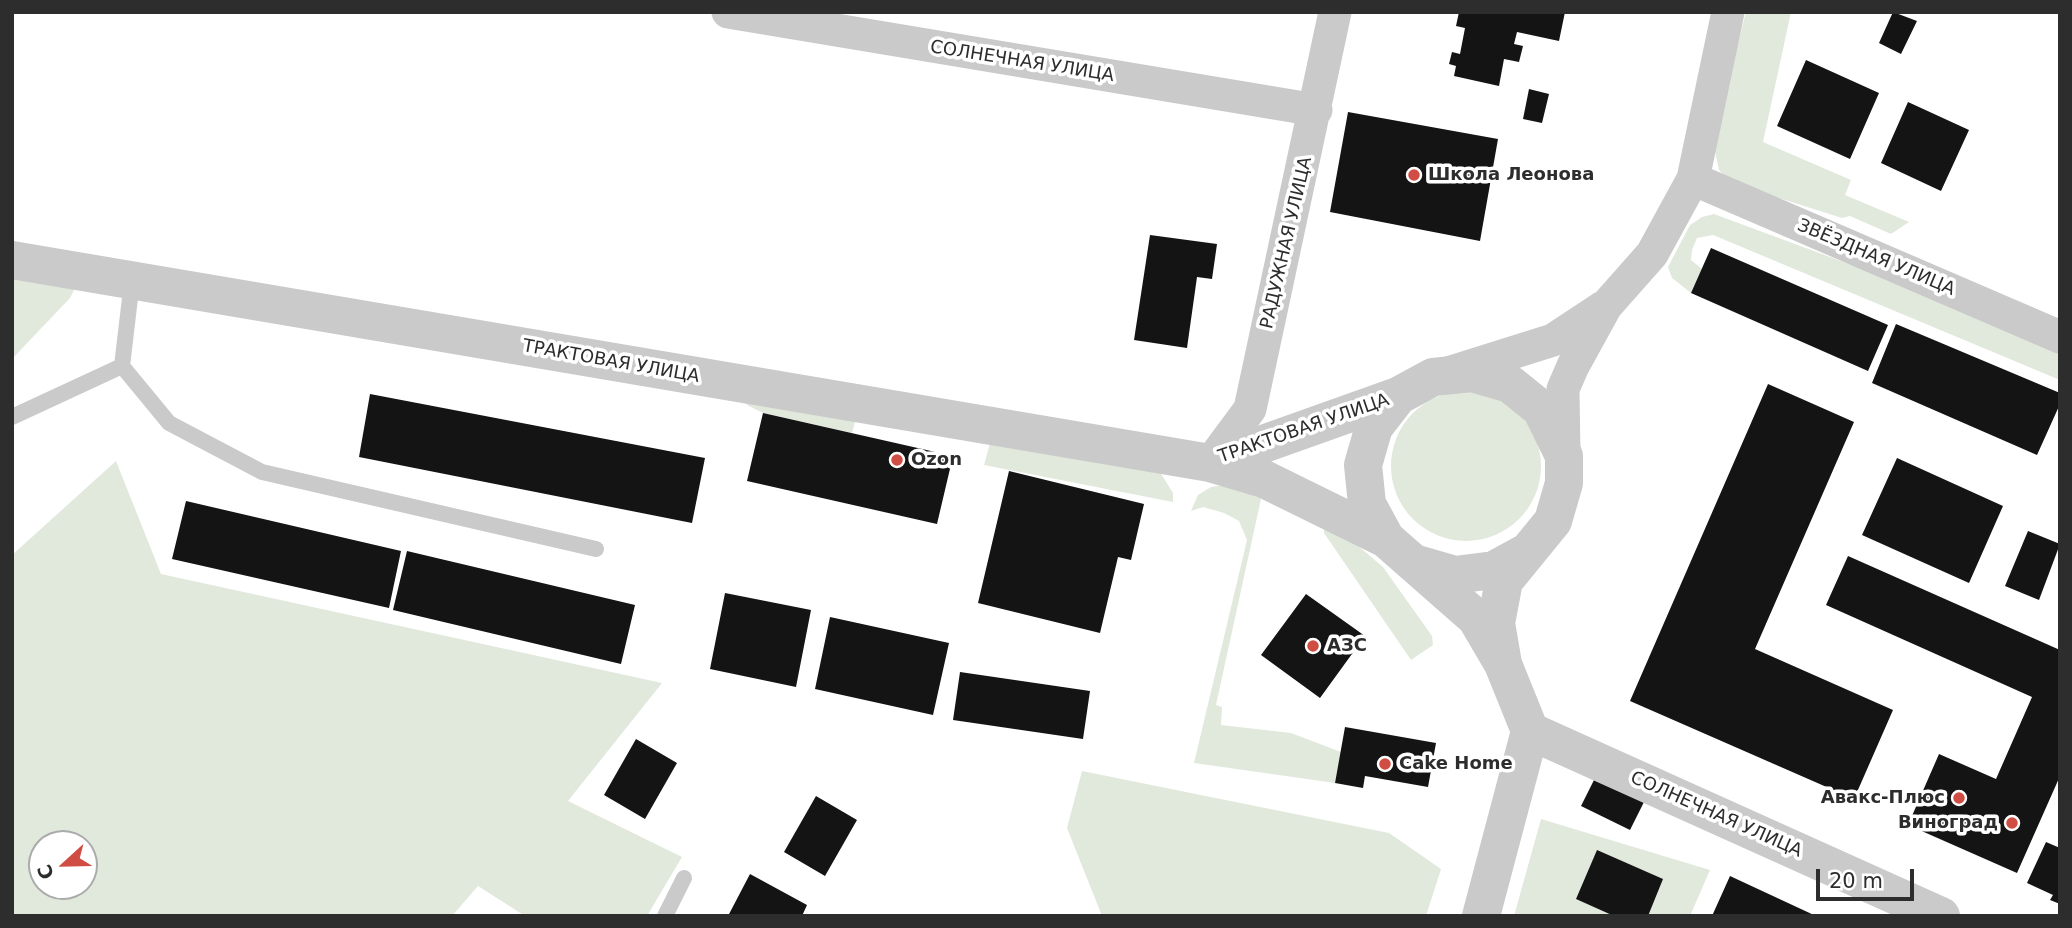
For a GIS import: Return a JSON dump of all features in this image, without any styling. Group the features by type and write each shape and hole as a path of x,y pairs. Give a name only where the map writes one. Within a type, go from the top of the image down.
{"street":[{"name":"СОЛНЕЧНАЯ УЛИЦА","path":"728,12 1316,110"},
{"name":"РАДУЖНАЯ УЛИЦА","path":"1210,463 1250,409 1335,12"},
{"path":"1480,916 1530,731 1503,664 1476,618 1386,539 1367,504 1363,465 1374,427 1398,396 1433,377 1553,340 1605,306 1652,254 1693,179 1728,12"},
{"name":"ЗВЁЗДНАЯ УЛИЦА","path":"1693,179 2060,337"},
{"name":"ТРАКТОВАЯ УЛИЦА","path":"12,260 1210,463 1264,479 1386,539"},
{"path":"1503,664 1496,623 1504,580 1553,521 1564,483 1563,389 1605,306"},
{"path":"1433,377 1472,373 1510,384 1541,409 1564,456"},
{"name":"ТРАКТОВАЯ УЛИЦА","path":"1210,463 1398,396"},
{"path":"1417,564 1455,575 1494,570 1529,551"},
{"name":"СОЛНЕЧНАЯ УЛИЦА","path":"1530,731 1941,916"}],"lane":[{"path":"132,281 122,366 169,423 262,472 596,549"},
{"path":"12,417 122,366"},
{"path":"665,916 684,878"}],"shaded area":[{"path":"1746,12 1791,12 1763,142 1851,180 1845,195 1909,222 1891,234 1850,216 1842,218 1744,187 1727,179 1719,170 1713,142"},
{"path":"1714,214 1922,291 2060,349 2060,380 1713,235 1697,238 1692,250 1691,260 1702,269 1691,293 1672,278 1668,267 1690,225 1702,217"},
{"path":"12,262 82,274 70,298 12,359"},
{"path":"1466,391 1495,397 1519,413 1535,437 1541,466 1535,495 1519,519 1495,535 1466,541 1437,535 1413,519 1397,495 1391,466 1397,437 1413,413 1437,397"},
{"path":"743,397 859,407 852,433 763,413 747,405"},
{"path":"993,432 1158,469 1173,493 1173,502 984,465"},
{"path":"116,461 161,574 662,683 568,801 682,857 647,916 525,916 478,886 452,916 12,916 12,555"},
{"path":"1232,484 1254,492 1261,499 1216,705 1222,707 1221,725 1291,733 1341,752 1335,783 1194,763 1247,540 1239,521 1224,513 1203,507 1191,511 1198,495 1211,487"},
{"path":"1330,522 1383,567 1432,636 1433,645 1411,660 1324,533 1324,528"},
{"path":"1082,771 1389,833 1441,869 1426,916 1102,916 1067,828"},
{"path":"1541,819 1710,870 1690,916 1514,916"}],"building":[{"path":"1459,12 1565,12 1559,41 1517,32 1514,44 1523,46 1519,62 1504,59 1499,86 1454,76 1456,66 1449,64 1452,52 1460,54 1465,28 1456,26"},
{"path":"1893,12 1917,21 1901,54 1879,43"},
{"path":"1806,60 1879,93 1850,159 1777,126"},
{"path":"1529,89 1549,94 1542,123 1523,119"},
{"path":"1908,102 1969,130 1941,191 1881,163"},
{"name":"Школа Леонова","path":"1348,112 1498,139 1480,241 1330,212"},
{"path":"1150,235 1217,244 1212,279 1197,277 1187,348 1134,340"},
{"path":"1711,248 1888,325 1868,371 1691,293"},
{"path":"1896,324 2060,393 2060,404 2037,455 1872,383"},
{"path":"1768,384 1854,422 1755,649 1893,710 1854,799 1630,701"},
{"path":"370,394 705,458 692,523 359,457"},
{"path":"763,413 953,456 937,524 747,481"},
{"path":"1897,458 2003,506 1969,583 1862,535"},
{"path":"1009,471 1144,504 1131,560 1118,557 1100,633 978,603"},
{"path":"186,501 401,551 389,608 172,559"},
{"path":"2028,531 2060,544 2039,600 2005,586"},
{"path":"407,551 635,605 621,664 393,610"},
{"path":"1848,556 2060,650 2060,776 2017,873 1908,825 1939,754 1996,779 2032,697 1826,605"},
{"path":"725,593 811,610 796,687 710,669"},
{"name":"АЗС","path":"1306,594 1365,636 1320,698 1261,655"},
{"path":"830,617 949,643 933,715 815,689"},
{"path":"960,672 1090,691 1083,739 953,720"},
{"name":"Cake Home","path":"1345,727 1436,743 1428,787 1365,776 1363,788 1335,783"},
{"path":"636,739 677,763 645,819 604,795"},
{"path":"1595,778 1644,802 1630,830 1581,806"},
{"path":"816,796 857,820 825,876 784,852"},
{"path":"2046,842 2060,848 2060,904 2050,900 2053,895 2027,883"},
{"path":"1597,850 1663,879 1648,916 1614,916 1576,899"},
{"path":"750,874 807,905 802,916 728,916"},
{"path":"1730,876 1816,916 1712,916"}],"place":[{"name":"Школа Леонова","path":"1414,175"},
{"name":"Ozon","path":"897,460"},
{"name":"АЗС","path":"1313,646"},
{"name":"Cake Home","path":"1385,764"},
{"name":"Авакс-Плюс","path":"1959,798"},
{"name":"Виноград","path":"2012,823"}]}
